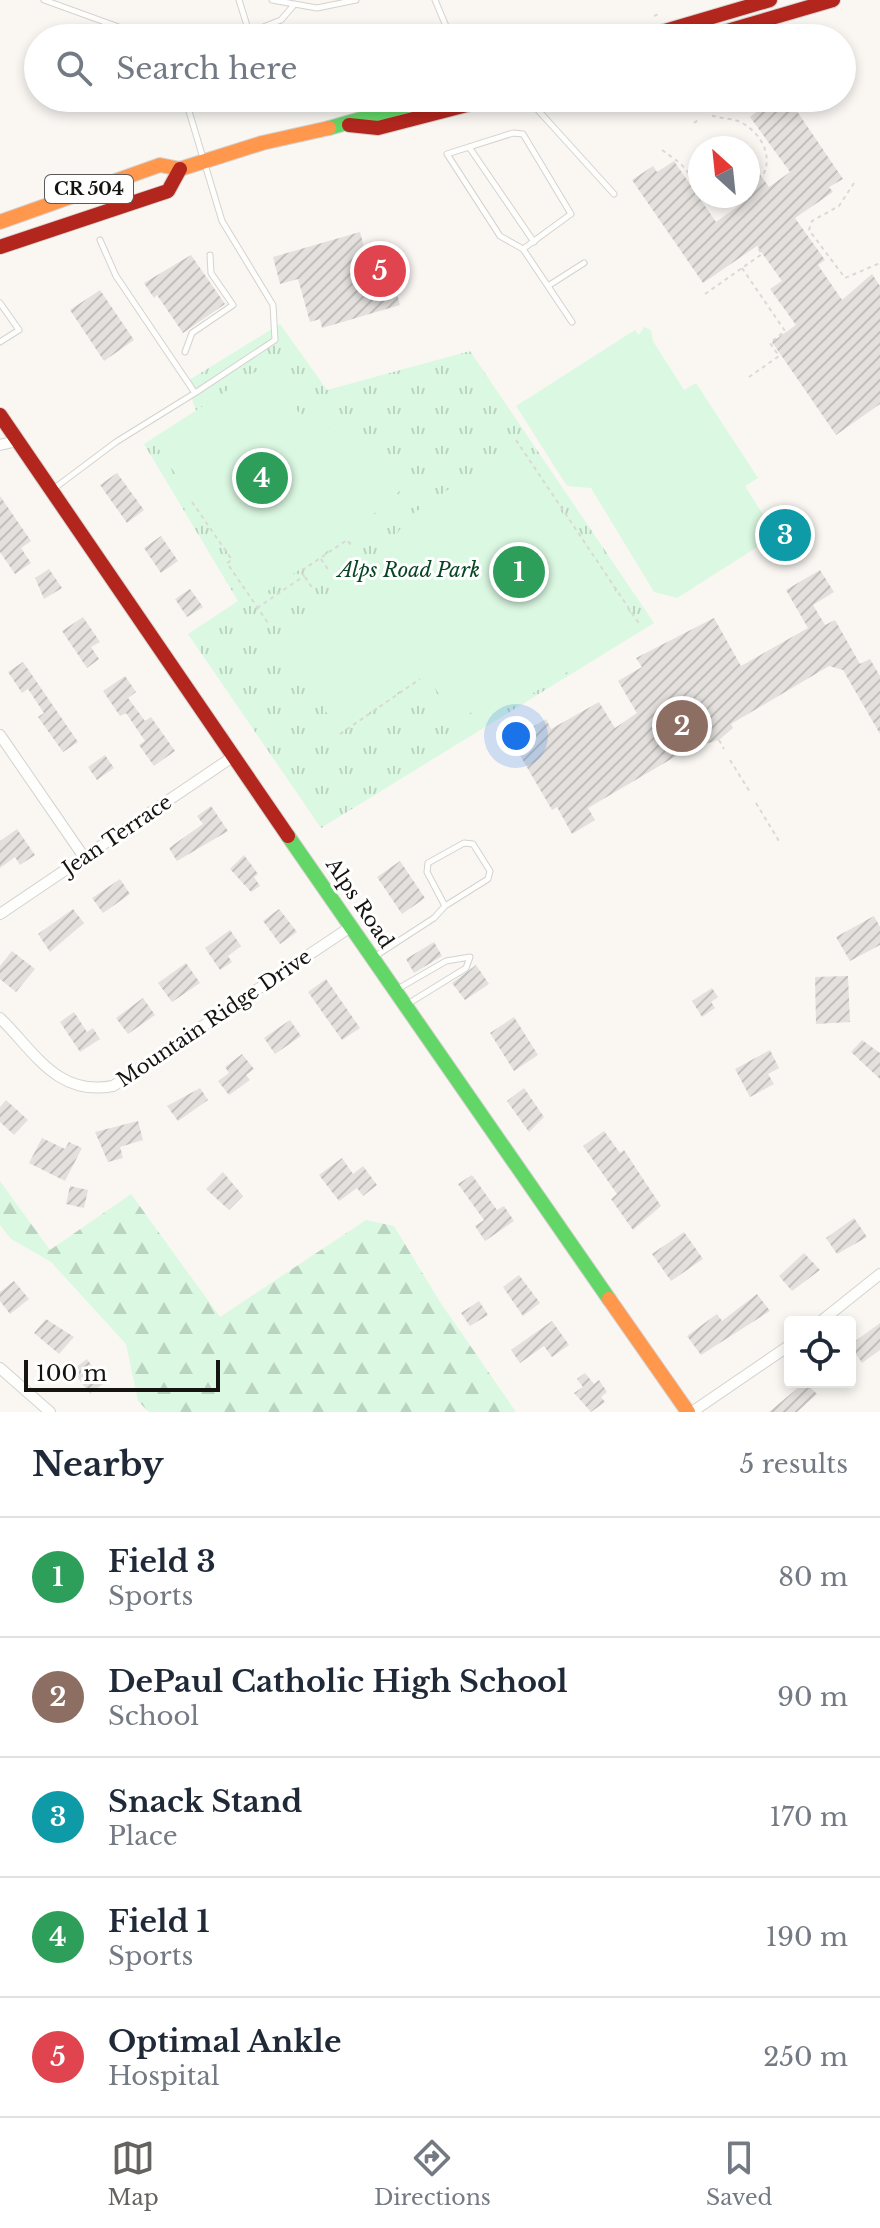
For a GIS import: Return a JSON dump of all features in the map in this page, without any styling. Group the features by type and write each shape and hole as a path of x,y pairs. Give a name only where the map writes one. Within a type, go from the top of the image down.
{"main road":[{"path":"689,24 770,0"},
{"path":"751,24 833,0"},
{"name":"CR 504","path":"0,222 160,165 180,169 262,143 387,112"},
{"name":"CR 504","path":"343,125 378,128 440,112"},
{"name":"CR 504","path":"0,247 168,191 180,169"},
{"name":"Alps Road","path":"0,415 405,1006 690,1412"}],"street":[{"path":"0,445 17,441"},
{"path":"0,735 84,857"},
{"name":"Jean Terrace","path":"0,914 234,756"},
{"name":"Mountain Ridge Drive","path":"0,1018 37,1062 57,1077 88,1088 113,1086 352,926"},
{"path":"828,1316 880,1274"},
{"path":"690,1412 784,1349"},
{"path":"0,1368 50,1412"}],"lane":[{"path":"44,0 110,24"},
{"path":"239,0 246,24"},
{"path":"272,0 317,8 356,0"},
{"path":"435,0 445,24"},
{"path":"270,24 281,20 293,6"},
{"path":"51,490 116,442 275,340 273,305 222,221 189,112"},
{"path":"540,112 614,194"},
{"path":"523,249 571,214 523,134 513,133 447,154 500,236 523,249 572,322"},
{"path":"469,146 534,242"},
{"path":"100,240 116,276 195,393"},
{"path":"185,352 192,333 233,305 211,273 210,255"},
{"path":"548,286 584,263"},
{"path":"0,342 19,330 1,305"},
{"path":"373,958 488,879 490,871 473,844 464,843 428,863 427,872 445,906"},
{"path":"395,991 433,966 458,957 470,957 466,968 405,1006"}],"path":[{"path":"654,16 661,13"},
{"path":"710,112 713,116 749,127 755,136"},
{"path":"694,123 698,120"},
{"path":"760,143 766,152 767,172 760,184"},
{"path":"662,150 688,172"},
{"path":"854,183 839,206 812,221 809,230 845,278 880,263"},
{"path":"705,294 762,254 757,246"},
{"path":"742,268 785,331 770,343 779,356 749,377"},
{"path":"516,440 640,625"},
{"path":"192,502 232,560 227,563 268,623"},
{"path":"313,589 301,571 347,540 352,546"},
{"path":"320,558 329,571"},
{"path":"257,608 304,576"},
{"path":"340,734 420,679"},
{"path":"719,740 724,749"},
{"path":"730,760 750,792"},
{"path":"756,803 779,841"}],"green space":[{"name":"Alps Road Park","path":"280,324 327,390 470,351 654,623 321,828 188,634 238,601 144,444 196,411 186,382"},
{"path":"644,327 651,330 653,341 684,390 696,383 758,478 745,486 776,535 677,598 654,592 591,488 567,486 516,406 635,330 639,335"},
{"path":"260,369 270,369 301,416 359,442 387,469 402,489 344,540 266,592 253,590 152,439"},
{"path":"515,444 640,627 525,698 494,697 466,716 452,714 429,679 420,677 340,733 280,641 364,585 408,517"},
{"path":"0,1181 50,1250 131,1194 220,1317 366,1220 394,1226 440,1302 516,1412 149,1412 138,1401 126,1344 51,1262 11,1239 0,1225"}],"building":[{"path":"756,112 798,112 843,179 829,187 833,192 795,218 825,260 818,265 842,300 872,274 880,286 880,404 836,435 772,342 796,325 770,289 782,281 757,246 703,283 632,180 653,166 657,172 674,161 688,181 688,208 706,208 716,222 735,208 760,208 760,175 769,187 790,172 750,117"},
{"path":"360,232 370,268 381,264 383,271 390,269 400,305 322,328 320,319 310,322 298,279 280,284 273,257"},
{"path":"191,255 225,304 183,333 157,295 154,298 144,283"},
{"path":"100,290 134,340 104,361 70,310"},
{"path":"117,473 144,510 127,523 100,485"},
{"path":"0,496 31,541 21,548 31,563 15,574 0,552"},
{"path":"161,536 178,561 161,573 144,548"},
{"path":"49,569 62,588 44,599 35,578"},
{"path":"820,570 834,592 813,605 825,625 835,620 860,664 870,659 880,676 880,734 843,670 829,666 731,724 733,728 719,740 702,745 700,742 588,808 595,820 572,834 557,807 552,810 511,740 546,719 551,729 599,702 615,728 637,713 618,681 642,667 636,658 714,618 741,666 808,628 786,590"},
{"path":"190,589 203,607 187,617 175,599"},
{"path":"83,617 100,642 91,647 99,659 87,668 62,631"},
{"path":"23,662 78,742 63,752 38,717 44,713 28,689 22,693 8,672"},
{"path":"125,676 136,692 128,698 145,721 151,717 175,751 154,766 139,745 145,741 126,713 120,716 103,691"},
{"path":"105,755 114,768 97,780 88,767"},
{"path":"211,806 228,831 177,861 169,848 203,824 197,816"},
{"path":"17,829 35,855 20,865 15,857 0,868 0,841"},
{"path":"244,855 258,874 254,877 260,886 251,892 230,869"},
{"path":"400,861 425,898 402,914 377,877"},
{"path":"120,879 130,894 103,913 92,898"},
{"path":"73,909 84,923 50,952 38,934"},
{"path":"279,909 297,932 280,944 263,921"},
{"path":"874,916 880,927 880,945 850,961 836,937"},
{"path":"230,930 241,946 228,956 232,962 220,970 205,948"},
{"path":"434,942 442,956 414,973 406,959"},
{"path":"12,951 35,969 16,992 0,979 0,966"},
{"path":"186,963 200,983 172,1002 158,983"},
{"path":"476,965 489,984 465,1000 452,983"},
{"path":"848,976 850,1022 816,1024 815,977"},
{"path":"326,979 360,1028 342,1040 308,992"},
{"path":"712,988 718,997 711,1002 715,1008 702,1017 692,1001"},
{"path":"143,998 155,1015 128,1034 116,1018"},
{"path":"74,1012 87,1032 93,1028 100,1039 80,1052 60,1022"},
{"path":"514,1017 538,1055 514,1071 490,1033"},
{"path":"290,1020 301,1036 275,1054 264,1038"},
{"path":"862,1040 880,1053 880,1079 851,1052"},
{"path":"770,1050 779,1068 768,1074 774,1084 750,1097 735,1069"},
{"path":"242,1054 254,1069 246,1075 250,1080 229,1095 218,1081 229,1073 225,1067"},
{"path":"200,1088 208,1100 178,1121 167,1106"},
{"path":"524,1088 544,1117 529,1132 507,1101"},
{"path":"6,1100 28,1120 14,1135 0,1122 0,1107"},
{"path":"138,1121 143,1140 120,1147 123,1158 108,1162 95,1132"},
{"path":"604,1131 620,1153 624,1150 661,1206 633,1230 611,1199 617,1194 583,1146"},
{"path":"42,1138 65,1149 69,1142 82,1148 65,1181 29,1163"},
{"path":"342,1158 353,1174 363,1166 377,1185 363,1196 357,1188 339,1201 319,1175"},
{"path":"223,1172 243,1196 229,1210 206,1189"},
{"path":"472,1175 497,1210 504,1206 514,1221 485,1241 475,1226 484,1220 458,1184"},
{"path":"70,1186 88,1190 84,1208 66,1204"},
{"path":"854,1218 867,1237 837,1254 826,1238"},
{"path":"684,1232 703,1259 671,1281 652,1254"},
{"path":"804,1253 820,1270 792,1291 779,1276"},
{"path":"519,1275 540,1303 523,1316 503,1287"},
{"path":"14,1281 29,1299 10,1314 0,1301 0,1292"},
{"path":"757,1294 770,1311 701,1355 687,1336 717,1314 722,1321"},
{"path":"479,1301 488,1315 470,1326 461,1313"},
{"path":"46,1319 74,1337 59,1354 34,1333"},
{"path":"552,1321 569,1345 552,1357 544,1346 520,1363 511,1350"},
{"path":"880,1323 880,1350 862,1363 856,1354 856,1341"},
{"path":"87,1359 104,1383 90,1394 72,1370"},
{"path":"585,1373 594,1384 599,1380 607,1392 601,1397 605,1402 591,1412 574,1393 583,1387 577,1379"},
{"path":"798,1388 811,1388 817,1394 797,1412 769,1412"}],"traffic: fast":[{"path":"329,128 385,112"},
{"path":"288,836 609,1299"}],"traffic: slow":[{"path":"0,222 160,165 180,169 262,143 329,128"},
{"path":"609,1299 688,1412"}],"traffic: jam":[{"path":"689,24 770,0"},
{"path":"751,24 833,0"},
{"path":"349,125 378,128 440,112"},
{"path":"0,247 168,191 180,169"},
{"path":"0,415 288,836"}],"place":[{"name":"Optimal Ankle","path":"380,271"},
{"name":"Field 1","path":"262,478"},
{"name":"Snack Stand","path":"785,535"},
{"name":"Field 3","path":"519,572"},
{"name":"DePaul Catholic High School","path":"682,726"}]}
